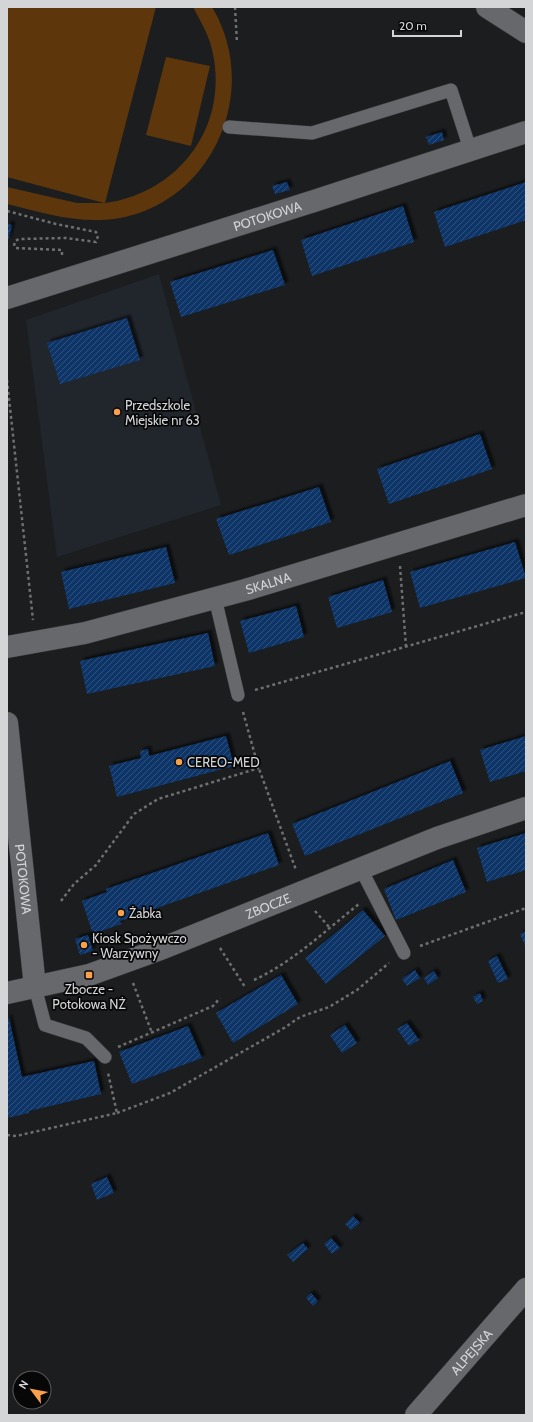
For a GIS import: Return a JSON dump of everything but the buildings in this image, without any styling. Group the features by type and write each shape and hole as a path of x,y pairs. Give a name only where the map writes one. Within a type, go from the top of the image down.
{"street":[{"path":"487,7 526,32"},
{"name":"POTOKOWA","path":"7,298 526,132"},
{"name":"SKALNA","path":"7,647 85,633 215,598 526,505"},
{"name":"POTOKOWA","path":"7,723 35,987"},
{"name":"ZBOCZE","path":"7,993 89,974 158,950 437,838 526,808"},
{"name":"ALPEJSKA","path":"416,1415 526,1289"}],"lane":[{"path":"229,127 312,134 452,90 470,149"},
{"path":"215,598 238,695"},
{"path":"361,868 372,893 404,953"},
{"path":"35,987 45,1025 86,1038 104,1055"}],"path":[{"path":"235,7 237,43"},
{"path":"7,211 56,224 96,232 99,239 96,242 66,238 19,239 15,241 14,246 21,250 62,250 62,256 59,260"},
{"path":"7,380 28,565 34,642"},
{"path":"400,564 406,647"},
{"path":"298,874 259,768 238,695 526,612"},
{"path":"61,900 74,884 96,865 134,814 146,805 158,798 259,768"},
{"path":"254,980 268,974 294,956 372,893"},
{"path":"310,905 329,928"},
{"path":"7,1135 16,1136 116,1113 170,1093 284,1028 300,1017 329,1006 357,990 396,957 417,947 526,908"},
{"path":"216,941 245,987"},
{"path":"132,982 152,1033"},
{"path":"116,1113 104,1055 213,1006 220,998"}],"shaded area":[{"path":"7,7 156,7 105,203 131,197 155,186 175,171 192,152 205,131 213,107 216,81 212,48 205,30 193,7 212,7 226,39 232,72 229,105 220,136 204,165 181,189 153,207 120,218 105,220 77,219 7,204 7,187 77,203 104,203 7,177"},
{"path":"166,57 210,66 191,146 146,135"},
{"name":"Przedszkole Miejskie nr 63","path":"159,274 221,505 57,557 26,320"}],"place":[{"name":"Przedszkole Miejskie nr 63","path":"117,412"},
{"name":"CEREO-MED","path":"179,762"},
{"name":"Żabka","path":"121,913"},
{"name":"Kiosk Spożywczo - Warzywny","path":"84,945"},
{"name":"Zbocze - Potokowa NŻ","path":"89,975"}]}
